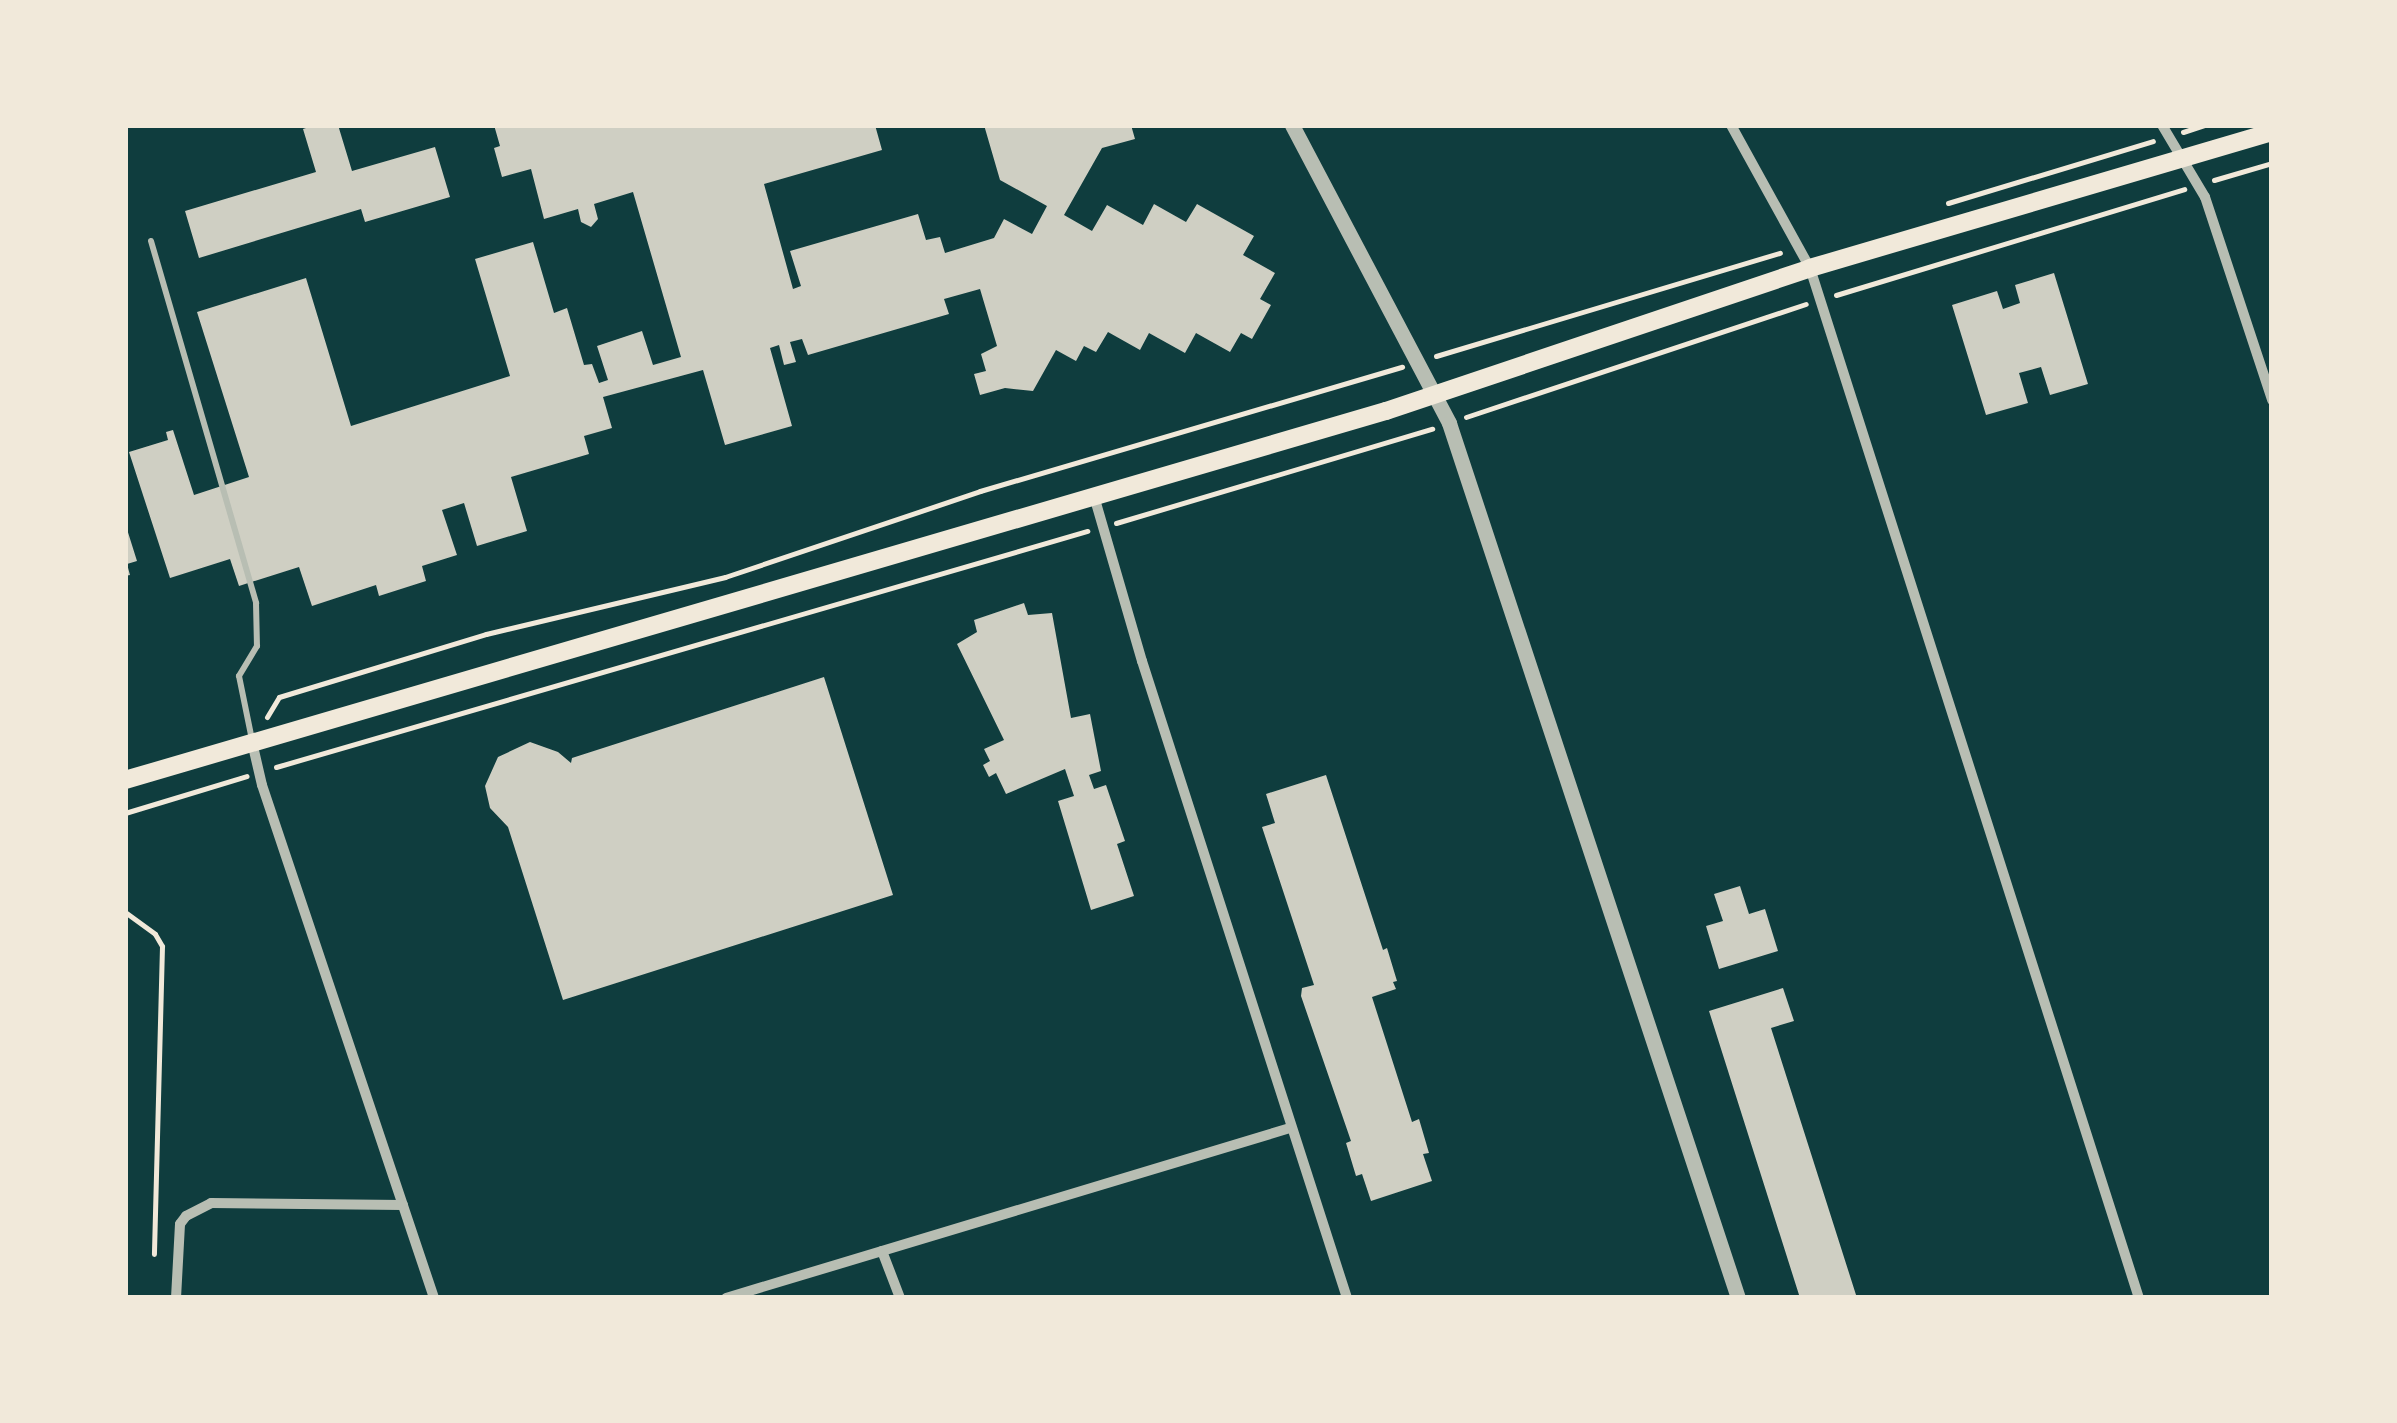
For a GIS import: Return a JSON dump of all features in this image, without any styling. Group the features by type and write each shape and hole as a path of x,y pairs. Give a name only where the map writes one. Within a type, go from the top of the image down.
{"main road":[{"path":"125,780 1437,394 1810,268 2272,132"}],"street":[{"path":"1292,125 1437,394 1738,1298"},
{"path":"1731,125 1810,268 2140,1298"},
{"path":"2162,125 2205,197 2272,400"},
{"path":"1094,496 1290,1128 1347,1298"},
{"path":"252,741 262,785 434,1298"},
{"path":"726,1298 1290,1128"},
{"path":"176,1298 178,1238 186,1216 211,1204 403,1205"},
{"path":"882,1252 900,1298"}],"lane":[{"path":"151,241 256,603 257,646 239,676 252,741"}],"path":[{"path":"2238,172 2272,164"},
{"path":"279,697 486,634 724,578 980,490 1374,375"},
{"path":"294,761 1397,441"},
{"path":"125,813 226,783"},
{"path":"125,912 155,934 162,946 154,1254"}],"building":[{"path":"338,125 352,171 435,147 450,197 365,222 361,209 199,258 185,211 316,172 303,129"},
{"path":"494,125 875,125 882,150 764,184 793,289 801,286 790,251 918,214 926,240 940,237 945,253 994,238 1004,219 1032,234 1047,206 1000,180 984,125 1131,125 1135,139 1102,148 1064,215 1092,231 1107,205 1143,225 1154,204 1186,222 1197,204 1254,236 1243,255 1275,273 1260,299 1271,305 1252,339 1241,333 1230,352 1196,333 1185,353 1149,333 1140,350 1108,332 1096,352 1084,346 1076,361 1056,350 1033,391 1005,388 980,395 974,374 986,371 981,354 997,346 980,289 944,299 949,314 808,355 802,339 790,342 796,362 784,365 779,345 770,348 792,426 725,445 703,370 603,397 612,428 584,436 589,454 511,477 527,531 477,546 464,503 442,510 457,555 422,566 426,581 379,596 376,585 312,606 299,567 239,586 230,559 170,578 129,452 168,440 166,432 173,430 194,495 249,477 197,312 306,278 351,426 510,376 475,259 533,242 554,313 567,308 584,365 592,364 599,383 608,380 597,346 642,331 653,365 681,357 633,192 594,204 598,219 591,227 581,222 578,209 544,219 531,169 502,177 494,148 500,146"},
{"path":"2054,273 2088,384 2050,395 2041,367 2019,373 2028,403 1986,415 1952,305 1997,291 2003,309 2020,303 2015,285"},
{"path":"126,526 137,561 127,564 130,575 125,576"},
{"path":"1024,603 1028,615 1052,613 1071,718 1090,714 1101,771 1089,775 1094,789 1106,785 1125,841 1117,844 1134,896 1091,910 1058,801 1074,796 1065,769 1006,794 996,773 989,777 983,765 990,761 984,749 1004,740 957,644 977,632 974,620"},
{"path":"824,677 893,895 563,1000 508,827 490,808 485,786 498,757 530,742 558,752 571,763 572,758"},
{"path":"1326,775 1383,950 1387,948 1397,981 1393,982 1396,989 1372,997 1412,1122 1419,1119 1429,1153 1423,1154 1432,1181 1371,1201 1362,1174 1356,1176 1346,1143 1351,1141 1301,996 1302,988 1314,985 1262,827 1275,823 1266,794"},
{"path":"1740,886 1749,914 1765,909 1778,951 1719,969 1706,926 1723,921 1714,894"},
{"path":"1783,988 1794,1021 1771,1028 1857,1298 1800,1298 1709,1011"}]}
